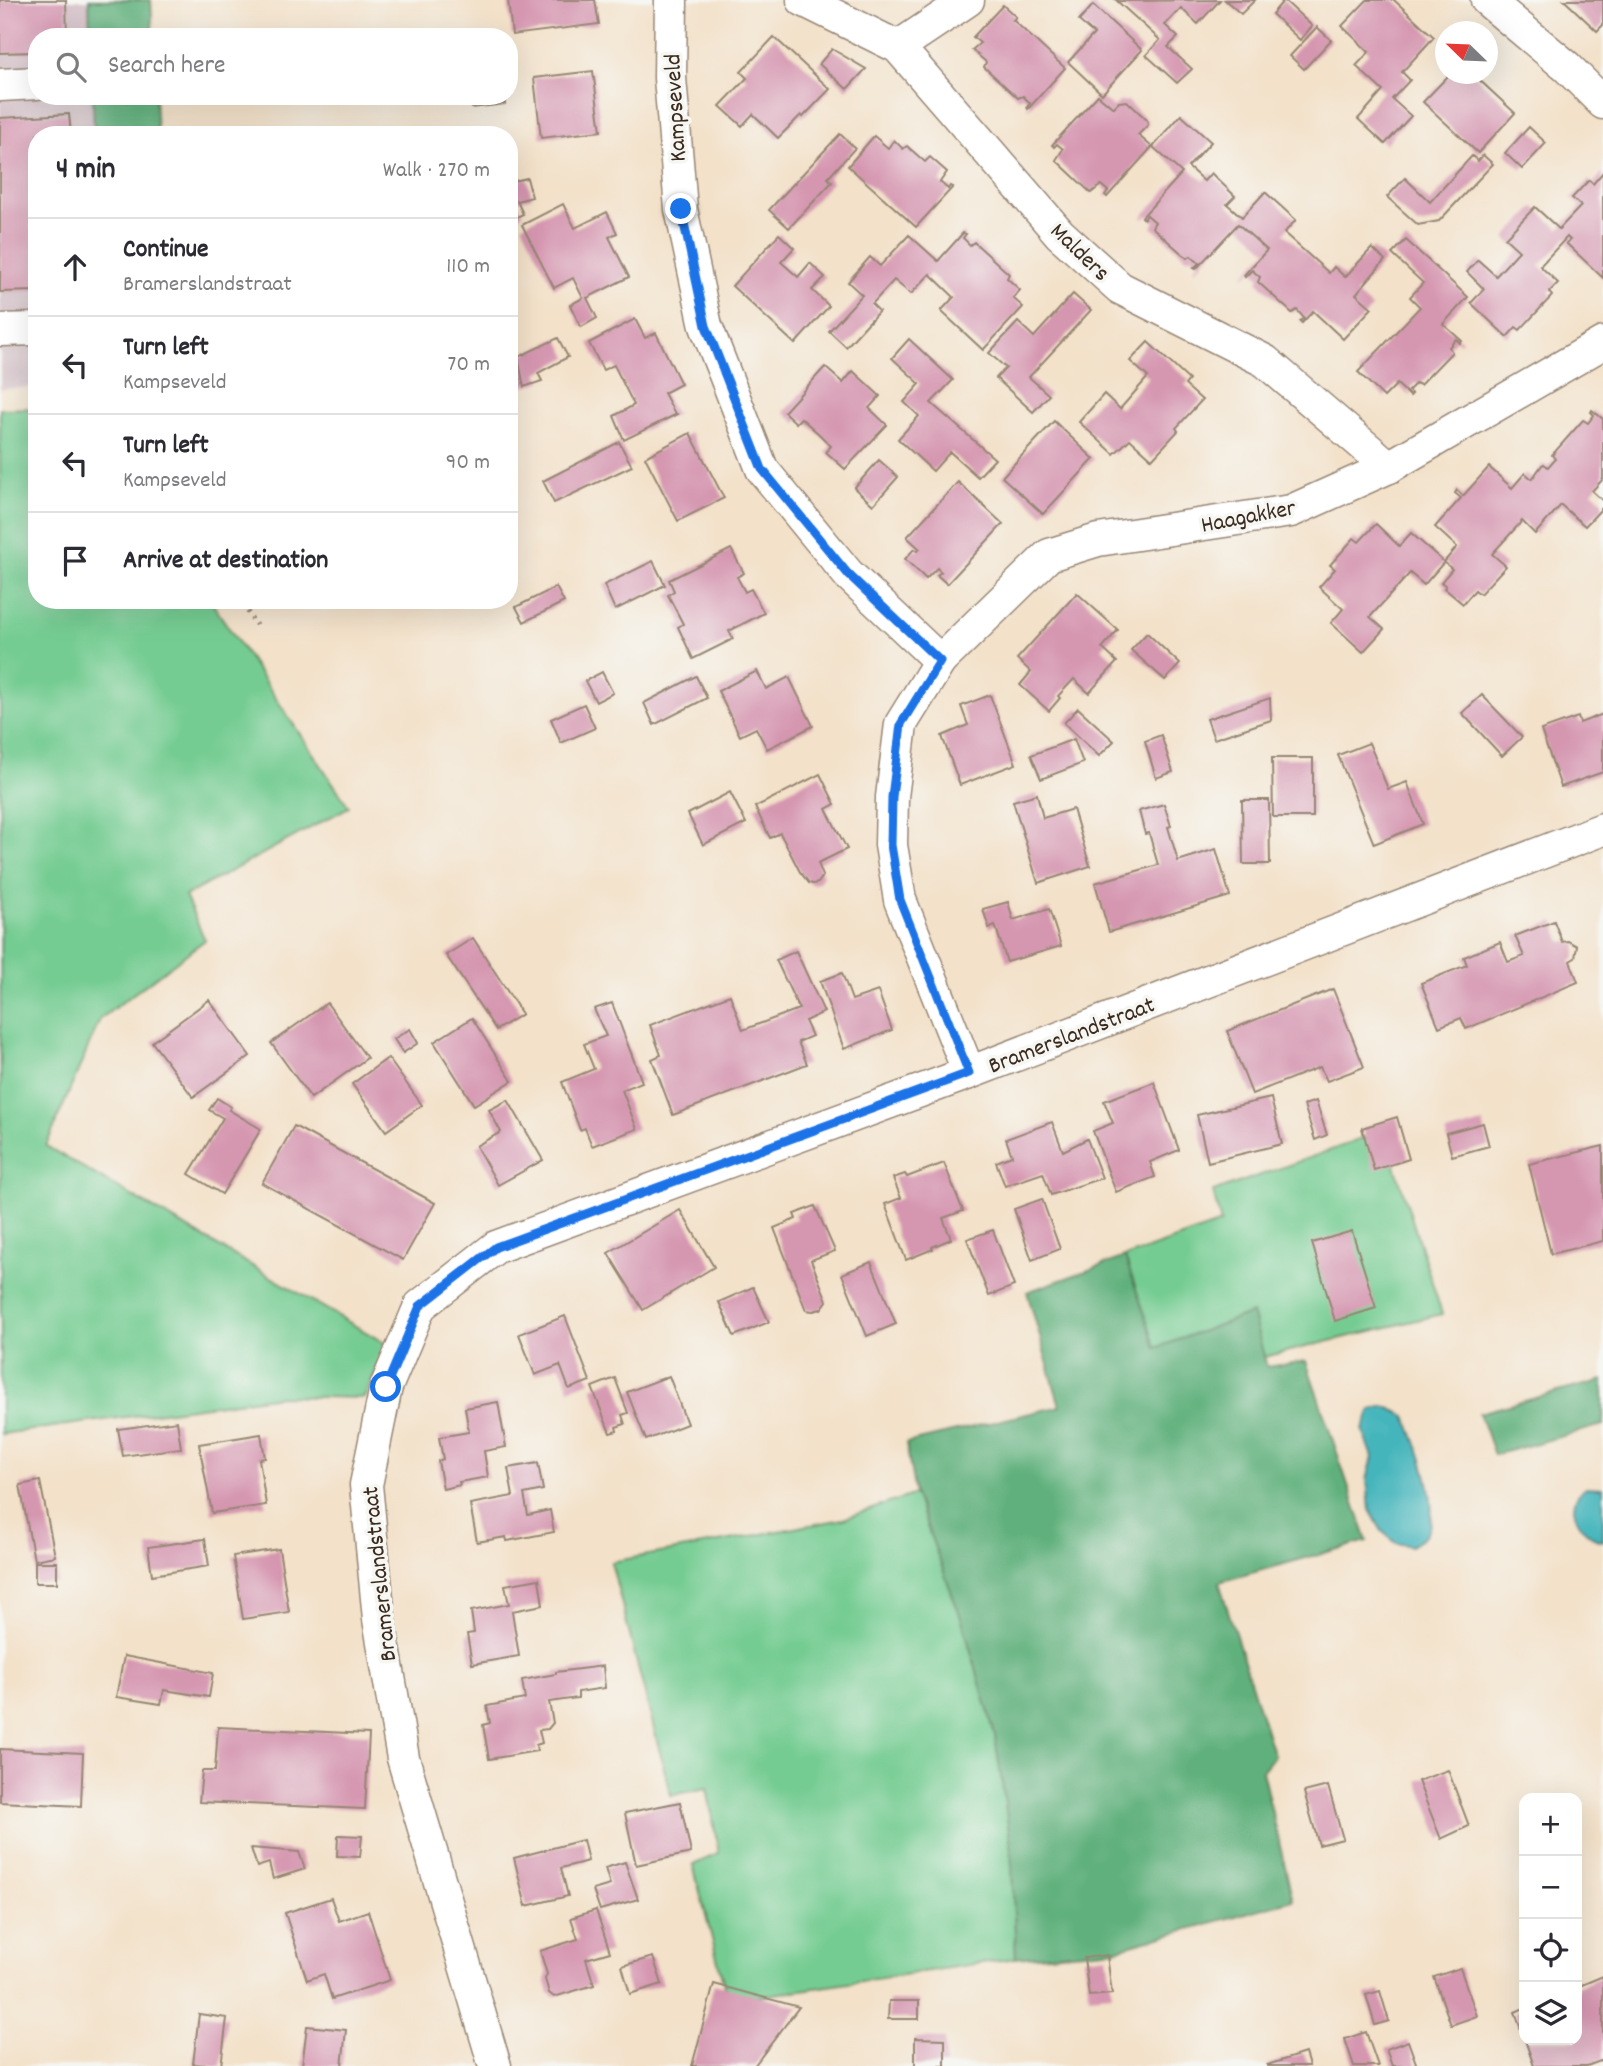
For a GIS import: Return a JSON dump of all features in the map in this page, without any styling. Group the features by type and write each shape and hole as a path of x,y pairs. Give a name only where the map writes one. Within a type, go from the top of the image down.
{"street":[{"name":"Kampseveld","path":"671,0 670,78 681,209 706,326 762,469 848,574 940,661"},
{"name":"Malders","path":"803,0 898,47 1060,234 1120,288 1265,361 1389,467"},
{"path":"898,47 968,0"},
{"path":"1487,0 1567,67 1603,103"},
{"path":"0,85 28,83"},
{"path":"0,330 28,328"},
{"name":"Haagakker","path":"940,661 1049,555 1098,540 1291,511 1389,467 1603,343"},
{"path":"940,661 901,724 892,797 891,845 900,900 969,1073"},
{"name":"Bramerslandstraat","path":"495,2066 403,1758 379,1619 366,1485 386,1387 420,1306 496,1247 969,1073 1603,829"}],"path":[{"path":"246,609 256,625"}],"shaded area":[{"path":"0,0 89,0 90,28 28,28 28,105 93,105 94,126 28,126 28,387 0,389"}],"green space":[{"path":"89,0 151,0 153,28 90,28"},
{"path":"93,105 155,105 157,126 94,126"},
{"path":"28,408 28,609 216,609 349,807 185,896 205,940 100,1019 46,1146 388,1345 364,1398 280,1396 1,1434 0,409"},
{"path":"1384,1131 1442,1314 1264,1357 1252,1313 1156,1348 1125,1257 1221,1223 1213,1192"},
{"path":"1125,1257 1156,1348 1252,1313 1267,1367 1306,1361 1367,1541 1219,1582 1274,1756 1262,1771 1293,1900 1117,1949 1016,1958 1011,1845 995,1735 963,1623 915,1494 906,1443 1060,1406 1027,1292"},
{"path":"1603,1380 1603,1425 1494,1455 1479,1413"},
{"path":"915,1494 963,1623 995,1735 1011,1844 1016,1958 728,2001 693,1865 719,1853 707,1788 671,1795 611,1562 843,1519"}],"water":[{"path":"1385,1406 1406,1416 1427,1476 1432,1510 1430,1524 1425,1536 1411,1546 1396,1543 1382,1531 1370,1510 1367,1480 1373,1457 1363,1430 1371,1410"},
{"path":"1586,1487 1603,1488 1603,1541 1587,1532 1576,1518 1575,1502"}],"building":[{"path":"0,0 66,0 67,28 28,28 28,52 0,53"},
{"path":"508,0 595,0 599,24 518,34 518,28 511,28"},
{"path":"1116,0 1220,0 1198,24 1181,8 1165,25 1178,37 1168,47 1192,69 1177,83 1146,55 1160,40"},
{"path":"1225,0 1255,0 1241,14"},
{"path":"1284,0 1312,26 1300,40 1272,14"},
{"path":"1367,0 1394,0 1434,37 1402,72 1410,80 1392,99 1411,116 1385,144 1358,119 1383,91 1356,66 1369,52 1342,26"},
{"path":"1564,0 1603,0 1603,25 1597,31"},
{"path":"1003,5 1016,17 1013,20 1065,68 1028,109 1030,103 1023,96 1018,98 984,67 986,62 972,50 980,43 973,37"},
{"path":"1093,5 1142,50 1102,94 1068,62 1094,34 1079,21"},
{"path":"1317,27 1331,40 1304,69 1290,56"},
{"path":"774,37 830,89 778,138 753,114 742,126 720,106 747,78 741,72"},
{"path":"832,49 866,69 847,89 819,64"},
{"path":"593,71 601,131 541,138 534,78"},
{"path":"1440,84 1484,84 1515,113 1478,153 1423,102"},
{"path":"1098,95 1114,107 1119,102 1127,101 1147,120 1148,125 1138,135 1152,147 1107,197 1105,195 1108,191 1101,185 1091,193 1056,160 1063,149 1057,144 1054,147 1052,145"},
{"path":"472,105 497,105 472,108"},
{"path":"69,114 70,126 28,126 28,291 0,292 0,118"},
{"path":"1181,115 1211,142 1188,167 1204,181 1211,173 1235,196 1227,204 1242,217 1265,192 1296,220 1284,233 1329,273 1334,267 1345,277 1372,248 1385,260 1356,294 1372,308 1343,339 1313,311 1302,323 1300,321 1304,318 1297,310 1292,313 1258,282 1260,277 1252,270 1245,277 1267,250 1238,224 1196,269 1194,268 1199,263 1191,256 1187,258 1152,227 1155,222 1147,215 1144,219 1142,217 1182,173 1153,147"},
{"path":"1529,127 1546,143 1522,169 1505,153"},
{"path":"840,134 855,148 828,178 832,182 789,228 769,210"},
{"path":"874,136 888,148 894,140 903,149 907,146 925,162 930,157 947,172 940,182 948,189 953,187 916,227 848,166"},
{"path":"1483,155 1493,164 1439,221 1418,225 1387,197 1405,178 1430,202 1472,156 1478,161"},
{"path":"1603,172 1603,278 1566,243 1570,240 1567,237 1540,266 1558,283 1549,292 1552,296 1520,330 1516,327 1507,337 1471,303 1484,289 1467,272 1478,260 1496,276 1519,251 1505,238 1535,207 1559,229 1581,206 1572,198 1589,180 1593,184"},
{"path":"527,178 532,197 518,201 518,180"},
{"path":"518,203 523,214 518,216"},
{"path":"563,204 575,228 607,212 617,233 609,237 629,277 587,298 597,318 581,327 570,305 583,298 573,278 554,288 522,225"},
{"path":"963,233 966,234 963,238 970,245 974,242 1009,274 1007,278 1020,290 1013,298 1023,307 983,350 941,311 954,297 930,274 911,294 894,280 872,304 879,311 846,347 829,331 862,295 848,282 870,257 880,266 909,235 938,261"},
{"path":"779,234 794,248 781,262 798,277 810,263 825,277 812,290 829,306 795,344 732,286"},
{"path":"1406,240 1468,297 1443,324 1462,341 1460,343 1456,339 1449,347 1452,352 1420,385 1416,383 1408,391 1412,394 1410,396 1397,384 1384,397 1358,372 1420,307 1410,297 1423,283 1392,254"},
{"path":"1073,294 1091,310 1029,377 1049,395 1033,412 996,378 1006,368 989,353 1018,322 1034,337"},
{"path":"635,319 645,338 656,333 681,384 664,393 677,414 624,440 614,416 634,405 614,365 603,370 589,343"},
{"path":"558,338 568,357 538,373 542,381 524,387 518,357"},
{"path":"909,339 953,380 931,403 995,459 978,477 950,452 933,471 898,439 919,416 904,402 920,384 892,358"},
{"path":"1148,342 1189,380 1185,385 1202,400 1152,459 1130,439 1114,454 1079,422 1104,394 1120,409 1148,377 1130,361"},
{"path":"825,367 843,383 853,371 880,396 869,408 887,425 845,469 826,452 831,446 820,435 801,418 796,423 784,412"},
{"path":"1592,410 1603,419 1603,479 1592,491 1603,501 1603,507 1585,526 1561,505 1535,534 1522,521 1492,554 1506,566 1480,594 1475,590 1463,604 1444,588 1446,586 1441,582 1452,569 1444,562 1457,547 1435,527 1461,498 1455,493 1457,490 1463,496 1489,467 1512,488 1525,473 1532,479 1542,465 1548,467 1555,459 1552,455 1583,420 1588,423 1594,415"},
{"path":"1054,421 1094,459 1043,514 1002,477"},
{"path":"690,433 724,498 678,521 645,457"},
{"path":"619,442 632,466 554,503 543,481"},
{"path":"879,460 898,477 873,505 854,488"},
{"path":"958,482 1003,524 947,584 937,575 941,572 937,568 926,579 905,559 914,549 920,549 907,537"},
{"path":"1376,524 1399,546 1411,533 1444,562 1424,585 1410,573 1370,617 1384,629 1363,652 1331,623 1343,609 1319,587 1335,569 1330,565 1354,538 1359,542"},
{"path":"731,549 744,573 737,577 745,592 751,589 764,613 729,631 733,639 693,659 678,627 683,624 668,595 674,591 669,580"},
{"path":"653,561 665,585 615,610 604,585"},
{"path":"556,587 564,602 524,622 518,606"},
{"path":"1077,593 1118,630 1102,648 1117,662 1089,693 1074,679 1058,696 1060,698 1049,711 1020,685 1031,672 1017,659"},
{"path":"1147,633 1180,664 1165,680 1131,650"},
{"path":"757,671 766,689 789,677 813,726 767,749 756,728 740,736 718,691"},
{"path":"602,672 613,693 596,702 585,681"},
{"path":"696,676 707,698 654,725 644,703"},
{"path":"990,695 1016,764 960,785 942,736 968,725 961,706"},
{"path":"1482,695 1522,737 1502,756 1462,713"},
{"path":"1270,698 1271,720 1214,739 1207,719"},
{"path":"584,704 595,728 561,743 551,719"},
{"path":"1078,708 1114,741 1099,756 1064,723"},
{"path":"1603,714 1603,772 1561,787 1541,730 1578,717 1580,723"},
{"path":"1161,735 1173,772 1156,778 1145,741"},
{"path":"1074,739 1083,763 1041,779 1031,755"},
{"path":"1369,743 1388,789 1407,782 1423,824 1374,844 1338,755"},
{"path":"1272,758 1313,758 1313,817 1273,817"},
{"path":"820,774 835,804 826,809 847,849 818,863 823,876 818,883 813,884 800,872 780,833 770,838 755,807"},
{"path":"730,792 746,823 703,845 688,814"},
{"path":"1037,794 1043,818 1073,809 1090,866 1038,883 1013,801"},
{"path":"1242,800 1269,800 1270,864 1243,864"},
{"path":"1164,804 1178,861 1216,849 1230,896 1109,932 1095,883 1158,865 1149,833 1145,834 1139,811"},
{"path":"1008,902 1013,920 1049,909 1061,946 1007,962 995,925 989,928 983,909"},
{"path":"1554,921 1562,942 1568,941 1577,946 1575,958 1570,961 1578,982 1466,1029 1461,1018 1439,1027 1421,983 1467,965 1464,957 1500,942 1508,962 1524,956 1515,936"},
{"path":"473,938 522,1014 496,1030 446,955"},
{"path":"796,951 824,1012 805,1021 812,1036 798,1042 807,1064 673,1115 652,1059 661,1055 650,1025 730,995 743,1030 799,1009 776,960"},
{"path":"842,973 852,1000 878,991 892,1030 844,1049 820,981"},
{"path":"1333,989 1364,1067 1327,1081 1320,1067 1252,1094 1227,1031"},
{"path":"209,1000 250,1056 193,1097 152,1042"},
{"path":"327,1003 367,1058 311,1098 271,1043"},
{"path":"612,1003 642,1082 622,1090 637,1129 592,1146 585,1128 580,1130 562,1082 594,1069 584,1044 606,1036 594,1009"},
{"path":"472,1018 512,1081 474,1105 434,1042"},
{"path":"410,1029 418,1043 403,1053 394,1039"},
{"path":"388,1058 422,1105 386,1131 352,1084"},
{"path":"1154,1082 1179,1150 1150,1162 1155,1177 1116,1192 1093,1131 1113,1123 1104,1101"},
{"path":"217,1098 231,1107 229,1110 261,1129 222,1194 189,1174 223,1118 209,1110"},
{"path":"1271,1098 1282,1144 1208,1162 1197,1115"},
{"path":"508,1100 543,1160 498,1185 476,1146 501,1132 489,1110"},
{"path":"1316,1101 1327,1135 1315,1140 1304,1105"},
{"path":"1397,1117 1409,1159 1374,1170 1362,1128"},
{"path":"1052,1122 1063,1151 1087,1139 1102,1178 1051,1195 1043,1173 1005,1186 996,1162 1012,1156 1006,1139"},
{"path":"1483,1123 1489,1146 1452,1156 1446,1133"},
{"path":"294,1126 435,1203 403,1260 262,1183"},
{"path":"1603,1146 1603,1241 1551,1254 1529,1164"},
{"path":"944,1163 963,1211 943,1218 951,1239 906,1260 885,1204 901,1198 893,1178 905,1174 907,1177"},
{"path":"1042,1199 1060,1249 1032,1260 1014,1209"},
{"path":"815,1206 835,1251 811,1260 827,1301 821,1309 813,1311 806,1310 774,1228 796,1219 794,1214"},
{"path":"680,1210 714,1267 643,1310 608,1253"},
{"path":"993,1230 1014,1286 989,1296 967,1239"},
{"path":"1352,1231 1376,1308 1335,1321 1312,1243"},
{"path":"871,1262 896,1324 867,1336 842,1274"},
{"path":"753,1287 769,1322 734,1336 719,1302"},
{"path":"565,1316 590,1381 569,1389 560,1365 535,1375 519,1334"},
{"path":"669,1376 687,1424 646,1440 627,1392"},
{"path":"615,1378 628,1413 622,1415 625,1424 610,1433 592,1387"},
{"path":"498,1402 506,1447 484,1451 488,1477 459,1482 460,1485 443,1489 438,1461 443,1459 439,1437 469,1432 465,1408"},
{"path":"177,1421 181,1448 123,1456 118,1429"},
{"path":"261,1434 265,1458 259,1459 266,1505 212,1513 199,1444"},
{"path":"538,1463 543,1490 524,1494 528,1515 550,1510 554,1532 507,1541 506,1537 477,1542 470,1504 513,1496 508,1468"},
{"path":"40,1481 55,1556 34,1560 20,1485"},
{"path":"205,1539 209,1566 152,1575 148,1547"},
{"path":"279,1549 289,1612 243,1619 233,1556"},
{"path":"35,1562 57,1562 57,1583 35,1583"},
{"path":"539,1579 543,1605 512,1611 519,1656 472,1664 467,1634 474,1633 471,1611 509,1604 505,1585"},
{"path":"124,1656 213,1673 209,1697 164,1690 161,1704 116,1697"},
{"path":"603,1666 605,1688 578,1692 578,1698 549,1702 553,1723 548,1729 539,1730 542,1743 536,1745 537,1751 489,1759 483,1725 490,1723 487,1706 525,1699 522,1680"},
{"path":"218,1727 369,1734 365,1809 199,1802 202,1771 215,1771"},
{"path":"0,1749 83,1753 81,1806 0,1802"},
{"path":"1448,1770 1469,1826 1441,1839 1418,1781"},
{"path":"1328,1786 1343,1839 1319,1845 1304,1792"},
{"path":"680,1802 691,1853 636,1865 625,1813"},
{"path":"338,1835 362,1836 360,1857 337,1856"},
{"path":"583,1840 588,1861 561,1868 568,1896 526,1906 514,1858"},
{"path":"251,1848 299,1852 305,1869 273,1879 269,1863 257,1867"},
{"path":"625,1862 638,1899 600,1910 593,1890 610,1885 605,1868"},
{"path":"331,1898 339,1921 368,1911 390,1980 332,1999 324,1974 307,1980 285,1913"},
{"path":"596,1910 610,1952 586,1959 594,1985 554,1997 549,1993 540,1951 578,1939 571,1918"},
{"path":"1107,1955 1112,1994 1089,1996 1084,1958"},
{"path":"653,1957 662,1984 630,1994 622,1966"},
{"path":"1460,1968 1477,2016 1451,2025 1434,1977"},
{"path":"1603,1976 1603,2060 1587,2066 1534,2066 1527,2045 1582,2045 1582,1985"},
{"path":"714,1984 799,2007 754,2066 692,2066"},
{"path":"1380,1991 1389,2021 1375,2025 1366,1995"},
{"path":"889,2001 919,2001 919,2019 888,2019"},
{"path":"199,2014 227,2018 221,2066 193,2064"},
{"path":"307,2026 346,2030 342,2066 302,2066"},
{"path":"1366,2032 1378,2066 1354,2066 1345,2039"},
{"path":"915,2038 945,2039 945,2066 915,2066"},
{"path":"1408,2041 1417,2066 1392,2066 1386,2049"},
{"path":"1305,2053 1309,2066 1267,2066 1267,2065"}],"route":[{"path":"386,1387 420,1306 496,1247 969,1073 900,900 891,845 892,797 901,724 940,661 848,574 762,469 706,326 681,209"}]}
